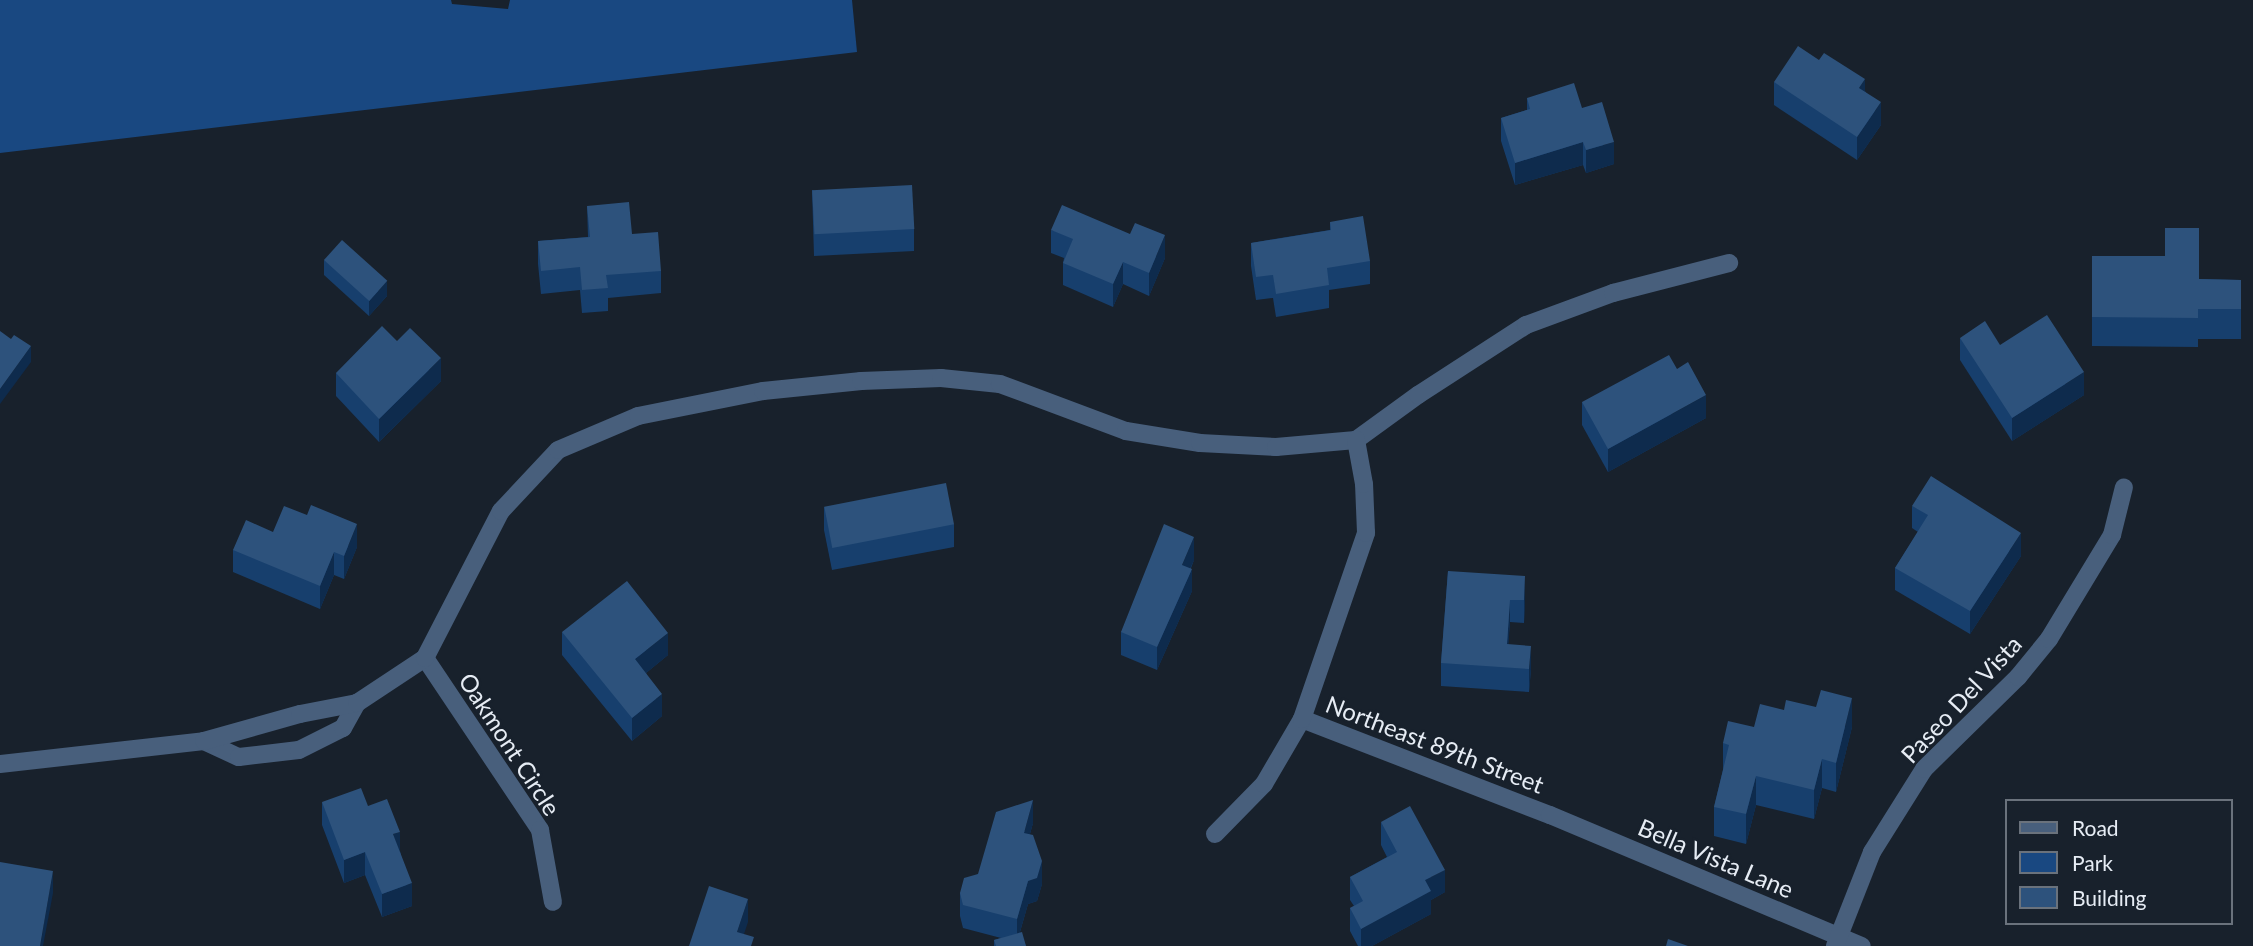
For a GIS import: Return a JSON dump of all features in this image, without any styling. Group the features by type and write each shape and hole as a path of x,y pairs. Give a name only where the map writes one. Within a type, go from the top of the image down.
{"street":[{"path":"0,764 204,741 300,714 357,703 425,658 501,511 558,450 638,416 763,391 861,381 942,378 1000,384 1126,431 1200,443 1276,447 1356,440 1418,395 1527,325 1613,293 1729,263"},
{"path":"1215,834 1264,784 1302,719 1366,533 1364,484 1356,440"},
{"name":"Paseo Del Vista","path":"1837,941 1872,852 1924,769 2018,677 2049,639 2112,535 2124,487"},
{"name":"Oakmont Circle","path":"425,658 540,830 553,902"},
{"path":"204,741 239,757 299,750 343,728 357,703"},
{"name":"Northeast 89th Street","path":"1302,719 1550,815"},
{"name":"Bella Vista Lane","path":"1550,815 1837,941 1862,946"}],"green space":[{"path":"0,0 451,0 452,4 508,9 510,0 852,0 857,52 0,153"}],"building":[{"path":"1798,46 1819,60 1824,53 1865,79 1859,88 1881,102 1857,137 1774,82"},
{"path":"1574,83 1582,108 1602,102 1614,142 1586,150 1583,142 1515,163 1501,118 1530,109 1527,98"},
{"path":"912,185 914,229 814,234 812,190"},
{"path":"629,202 632,234 658,232 661,271 606,275 608,288 582,290 580,267 541,271 538,241 590,237 587,206"},
{"path":"1062,205 1130,234 1135,223 1165,235 1149,273 1123,262 1113,284 1063,263 1073,239 1051,230"},
{"path":"1363,216 1370,261 1327,268 1329,285 1276,294 1273,275 1256,277 1251,243 1331,230 1330,222"},
{"path":"2165,228 2199,228 2199,279 2241,280 2241,309 2198,309 2198,318 2092,317 2092,256 2165,256"},
{"path":"342,240 387,281 369,301 324,260"},
{"path":"2047,315 2084,372 2012,418 1960,338 1985,321 2000,345"},
{"path":"382,326 397,341 410,328 441,358 379,419 336,373"},
{"path":"0,331 11,339 14,335 31,346 0,389"},
{"path":"1669,355 1677,369 1688,362 1706,395 1608,449 1582,402"},
{"path":"1931,476 2021,533 1970,611 1895,568 1928,515 1912,506"},
{"path":"946,483 954,524 832,548 824,507"},
{"path":"311,505 357,524 344,556 334,552 320,586 233,550 246,520 273,532 284,506 307,515"},
{"path":"1164,524 1194,537 1182,565 1192,569 1157,647 1121,632"},
{"path":"1448,571 1525,576 1524,600 1510,600 1507,644 1531,646 1529,669 1441,663"},
{"path":"627,581 668,633 635,659 662,694 632,718 562,632"},
{"path":"1821,690 1852,698 1836,763 1822,759 1814,790 1756,776 1746,814 1714,807 1729,745 1723,743 1728,721 1754,727 1760,704 1784,710 1786,700 1816,707"},
{"path":"361,788 368,806 387,799 400,832 393,834 412,883 382,894 365,852 344,860 322,802"},
{"path":"1033,800 1024,833 1033,835 1042,861 1037,878 1028,881 1017,919 963,905 960,893 964,878 978,874 996,812"},
{"path":"1410,806 1445,870 1425,880 1431,891 1361,929 1350,908 1363,901 1350,877 1397,852 1381,822"},
{"path":"0,862 53,871 40,946 0,946"},
{"path":"709,886 748,899 737,932 754,937 751,946 689,946"},
{"path":"1022,932 1026,946 996,946 994,940"},
{"path":"1668,939 1688,946 1666,946"}]}
